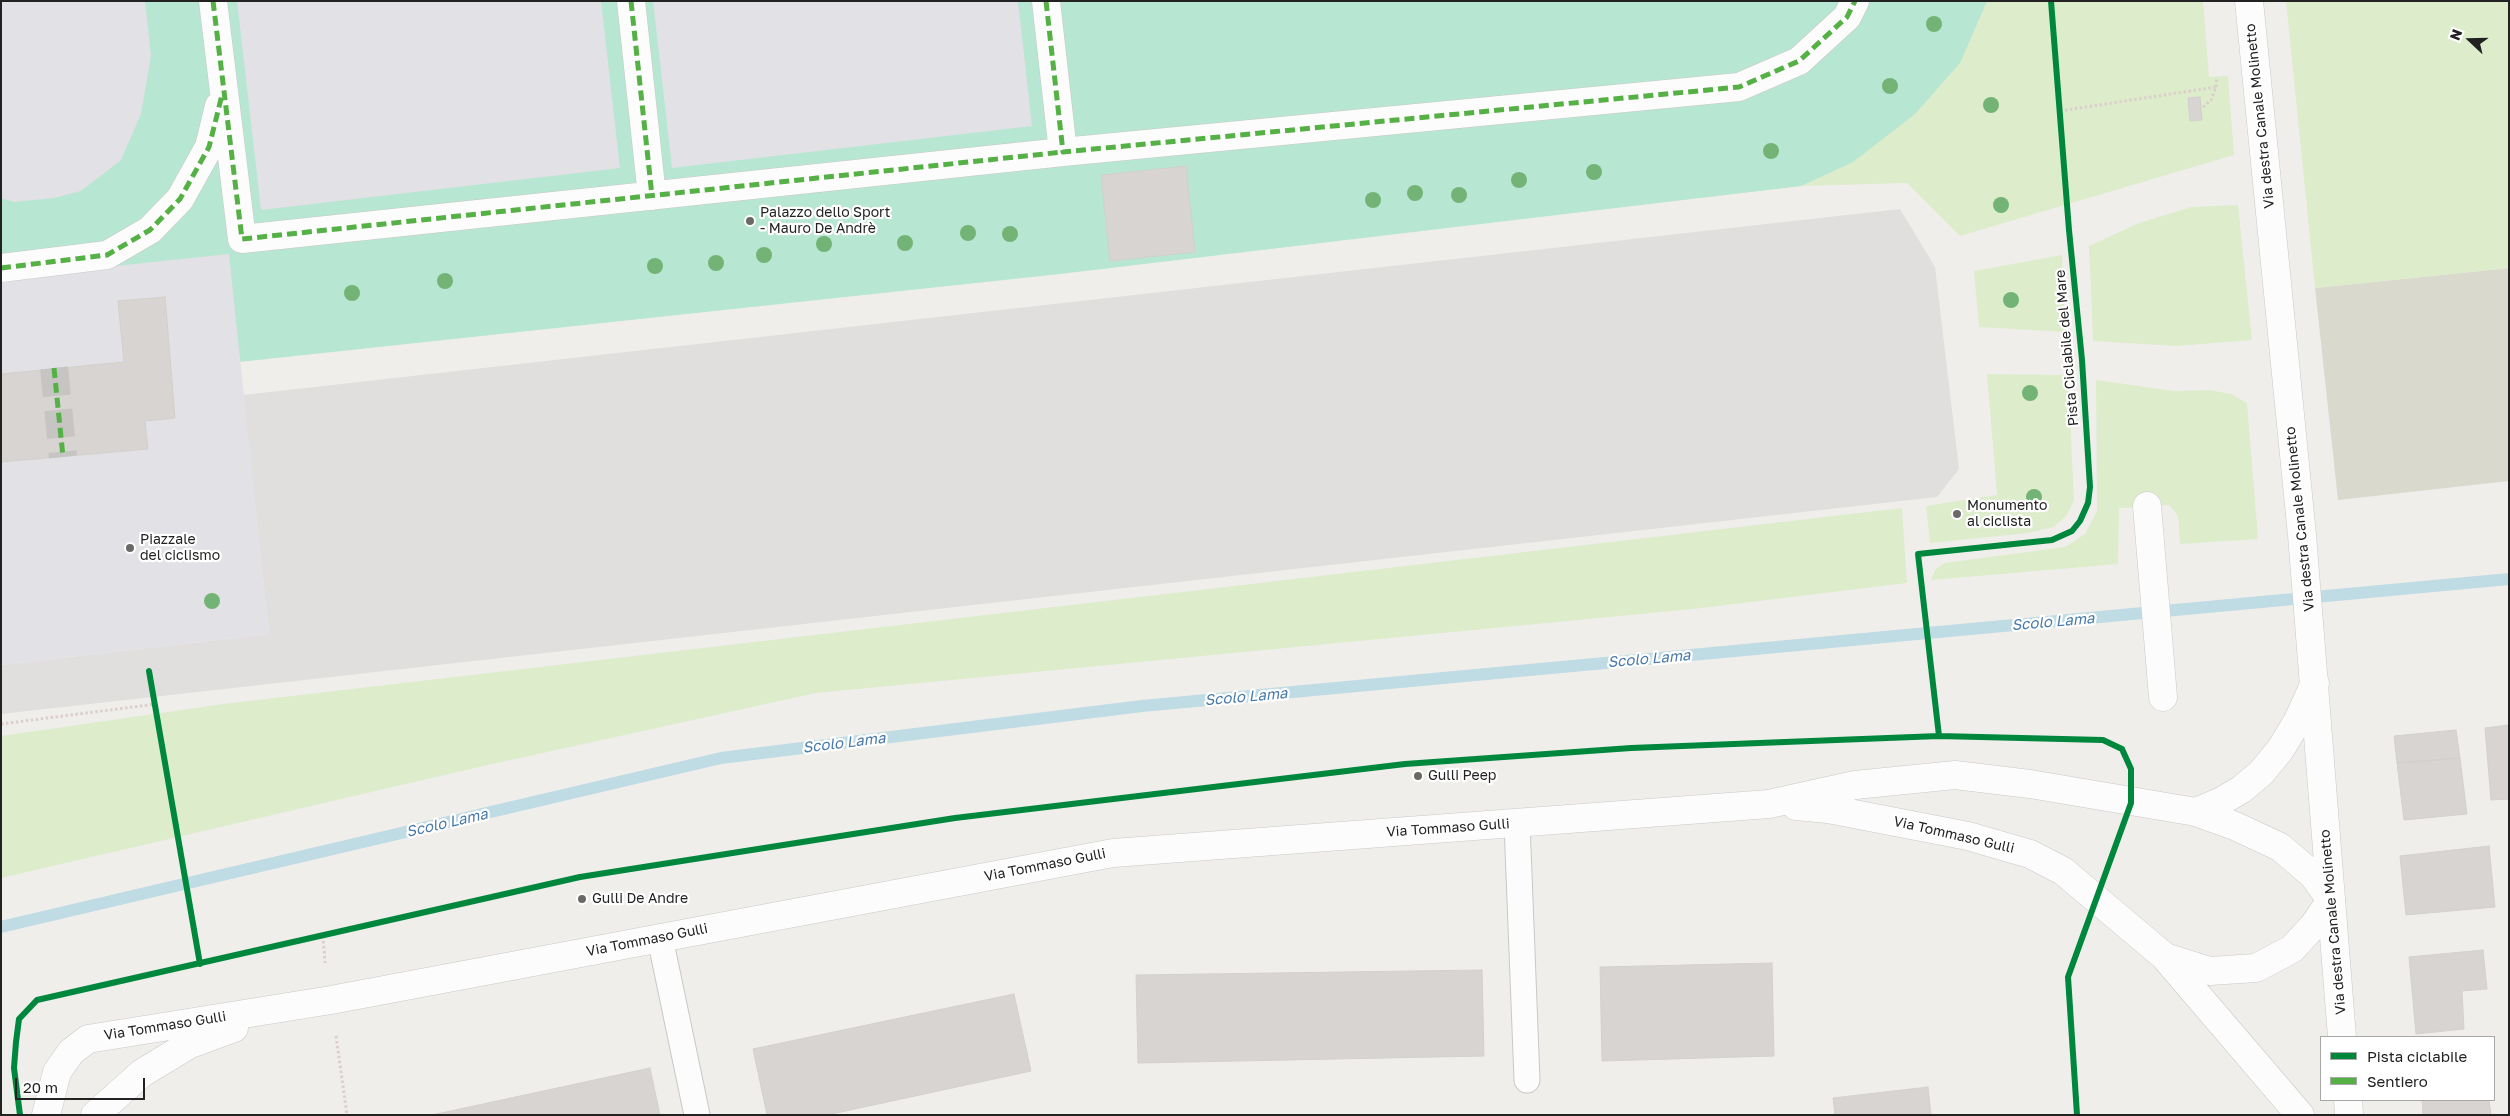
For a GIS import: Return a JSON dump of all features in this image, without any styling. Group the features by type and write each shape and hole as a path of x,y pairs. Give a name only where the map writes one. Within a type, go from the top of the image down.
{"street":[{"path":"213,1 242,239 1063,152 1739,87 1799,61 1847,17 1855,1"},
{"path":"631,1 652,196"},
{"path":"1046,1 1063,152"},
{"name":"Via destra Canale Molinetto","path":"2249,1 2302,535 2342,1036"},
{"path":"1,268 44,269 107,255 150,230 180,200 209,147 224,88"},
{"path":"2147,506 2162,685"},
{"path":"2196,812 2220,802 2242,789 2261,773 2280,750 2297,722 2314,672"},
{"name":"Via Tommaso Gulli","path":"46,1115 57,1072 71,1052 88,1039 331,1000 1112,853 1769,804 1855,785 1955,776 2030,784 2131,803 2196,812 2235,826 2280,847 2313,875 2331,900 2314,925 2292,949 2256,968 2210,971 2164,956"},
{"name":"Via Tommaso Gulli","path":"1769,804 1828,809 1968,836 2030,854 2063,871 2164,956 2300,1115"},
{"name":"Via Tommaso Gulli","path":"95,1115 142,1073 190,1044 242,1025 331,1000"},
{"path":"2348,1101 2349,1115"}],"lane":[{"path":"1517,823 1527,1080"},
{"path":"660,938 697,1115"}],"path":[{"path":"2201,109 2211,100 2216,87 2217,77"},
{"path":"2060,111 2216,87"},
{"path":"2059,102 2061,120"},
{"path":"154,696 157,714"},
{"path":"1,724 156,704"},
{"path":"314,938 333,934"},
{"path":"323,936 326,969"},
{"path":"331,1000 347,1115"}],"shaded area":[{"path":"1,1 145,1 151,56 141,114 121,160 81,191 54,198 14,202 1,198"},
{"path":"237,1 601,1 620,168 261,210"},
{"path":"653,1 1018,1 1032,126 672,168"},
{"path":"1900,209 1935,267 1959,469 1937,497 1,714 1,665 269,634 243,395"},
{"name":"Piazzale del ciclismo","path":"229,254 269,634 1,665 1,462 147,449 145,421 175,418 165,297 124,362 1,374 1,278"},
{"path":"2509,268 2509,481 2338,500 2315,288"}],"green space":[{"name":"Palazzo dello Sport - Mauro De Andrè","path":"1,1 1987,1 1960,63 1915,114 1853,162 1801,186 1060,274 239,362 175,418 148,449 1,462"},
{"path":"1876,1 2203,1 2209,77 2228,76 2234,155 1960,236 1907,183 1801,186 1196,257"},
{"path":"2286,1 2509,1 2509,268 2315,288"},
{"path":"2238,205 2252,340 2176,346 2093,341 2089,246 2139,223 2191,207"},
{"path":"2062,255 2065,332 1979,327 1974,271"},
{"path":"1987,374 2068,375 2074,500 2067,515 2054,527 2028,533 1930,543 1926,506 1997,495"},
{"path":"2096,380 2174,391 2209,390 2231,394 2247,403 2258,539 2180,544 2178,516 2169,505 2119,508 2118,564 1931,580 1935,570 1944,563 2065,547 2085,534 2097,511"},
{"path":"1902,508 1907,583 1693,609 816,693 488,765 1,878 1,736 223,704"}],"building":[{"path":"2200,97 2202,120 2190,121 2188,98"},
{"path":"1186,166 1195,252 1110,261 1101,175"},
{"path":"165,297 175,418 145,421 148,449 1,462 1,374 124,362 118,301"},
{"path":"2509,725 2509,799 2491,800 2485,728"},
{"path":"2456,730 2460,758 2397,763 2394,736"},
{"path":"2460,758 2467,814 2404,820 2397,763"},
{"path":"2489,846 2495,907 2406,915 2400,856"},
{"path":"2483,950 2487,989 2462,991 2464,1029 2416,1034 2409,957"},
{"path":"1772,963 1774,1056 1602,1061 1600,967"},
{"path":"1482,970 1484,1056 1138,1063 1136,975"},
{"path":"1014,994 1031,1071 827,1115 767,1115 753,1049"},
{"path":"650,1068 660,1115 432,1115"},
{"path":"1928,1087 1931,1115 1835,1115 1833,1098"},
{"path":"2422,1101 2489,1101 2491,1115 2423,1115"}],"waterway":[{"name":"Scolo Lama","path":"1,927 721,758 1142,706 2509,579"}],"tunnel":[{"path":"54,368 63,457"}],"marked path":[{"path":"213,1 242,239 1063,152"},
{"path":"631,1 652,196"},
{"path":"1046,1 1063,152 1739,87 1799,61 1847,17 1855,1"},
{"path":"1,268 107,255 150,230 180,199 209,147 222,95"},
{"path":"54,368 63,457"}],"cycle path":[{"name":"Pista Ciclabile del Mare","path":"1939,736 1918,554 2052,540 2072,531 2080,521 2088,503 2090,487 2082,360 2069,230 2051,1"},
{"path":"149,671 200,964"},
{"path":"20,1115 14,1068 19,1019 37,1000 580,877 955,818 1405,764 1631,748 1939,736 2103,740 2122,749 2131,769 2131,803 2068,977 2077,1115"}],"place":[{"name":"Palazzo dello Sport - Mauro De Andrè","path":"750,221"},
{"name":"Monumento al ciclista","path":"1957,514"},
{"name":"Piazzale del ciclismo","path":"130,548"},
{"name":"Gulli Peep","path":"1418,776"},
{"name":"Gulli De Andre","path":"582,899"}]}
